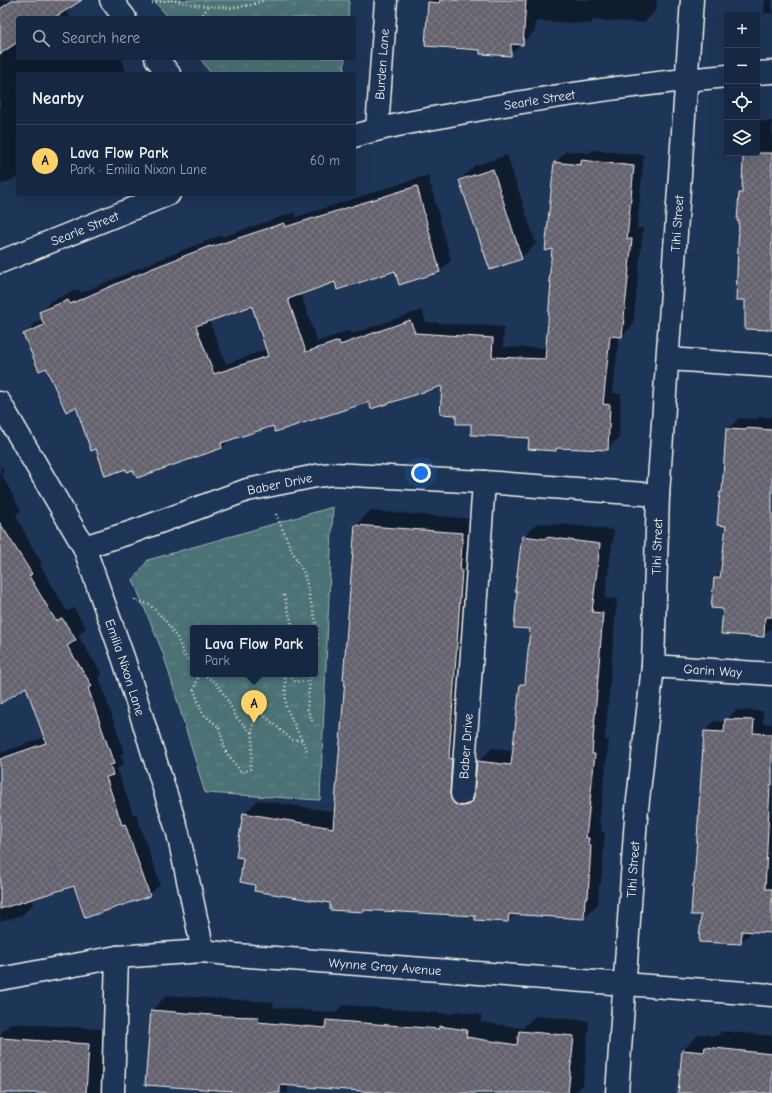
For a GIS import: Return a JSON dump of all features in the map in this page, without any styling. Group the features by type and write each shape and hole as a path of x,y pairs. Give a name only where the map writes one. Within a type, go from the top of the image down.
{"street":[{"path":"111,0 124,16"},
{"name":"Burden Lane","path":"377,129 386,0"},
{"name":"Tihi Street","path":"617,1093 636,818 653,666 658,495 692,0"},
{"path":"158,60 167,72"},
{"path":"760,73 772,72"},
{"name":"Searle Street","path":"356,135 377,129 488,107 592,90 724,76"},
{"name":"Searle Street","path":"0,262 164,196"},
{"path":"668,360 772,366"},
{"name":"Emilia Nixon Lane","path":"0,403 84,547 124,660 178,833 203,951"},
{"name":"Baber Drive","path":"84,547 132,532 247,490 333,474 484,482 658,495"},
{"name":"Baber Drive","path":"462,794 484,482"},
{"name":"Garin Way","path":"653,666 772,674"},
{"name":"Wynne Gray Avenue","path":"0,979 117,957 203,951 236,955 772,995"},
{"path":"113,1093 117,957"}],"path":[{"path":"152,4 171,0 230,8 251,5 265,0"},
{"path":"202,16 208,6"},
{"path":"276,513 290,547 304,573 316,625"},
{"path":"284,595 293,625"},
{"path":"132,596 135,601 149,604 165,620 177,638 185,657 190,662"},
{"path":"198,677 194,690 203,714 219,727 226,752 242,773 250,769 253,720 260,711 292,740 302,740"},
{"path":"207,677 216,683 238,718 252,733"},
{"path":"286,677 286,707 308,753"},
{"path":"292,677 295,682 310,681"},
{"path":"311,677 307,708 313,723"}],"green space":[{"path":"153,0 349,0 348,16 167,16"},
{"path":"201,60 345,60 344,72 210,72"},
{"path":"333,507 320,800 205,793 163,653 133,580 148,560"}],"building":[{"path":"13,0 82,0 57,16 16,16 16,43 0,54 0,9"},
{"path":"440,0 526,0 523,45 511,44 511,56 480,54 480,50 425,46 428,2 439,3"},
{"path":"760,153 772,153 772,330 745,329 745,300 736,300 739,221 737,221 739,193 742,193 743,156 760,156"},
{"path":"581,160 634,166 627,239 632,239 622,337 610,336 603,404 610,405 608,450 556,448 556,451 528,449 529,438 471,435 471,424 456,424 456,415 440,414 442,386 371,409 369,402 275,432 273,426 221,443 222,448 137,478 133,470 127,472 126,469 105,476 96,449 91,451 76,407 66,412 46,368 39,371 23,334 44,325 39,312 68,300 70,304 153,268 210,246 211,247 284,223 285,227 417,186 440,272 399,285 395,271 337,290 335,282 288,299 306,352 339,341 340,345 410,320 415,333 493,338 492,357 545,359 552,249 545,251 554,162 581,165","holes":["252,306 268,356 214,374 196,326"]},
{"path":"493,169 522,259 490,270 459,180"},
{"path":"746,428 772,430 772,617 765,617 764,637 721,634 723,609 711,608 714,578 720,578 726,526 717,525 720,492 722,492 726,429 746,430"},
{"path":"0,523 32,574 29,576 56,621 62,618 76,640 67,646 92,686 88,688 114,764 110,765 113,775 106,777 122,825 125,824 150,896 85,918 74,886 0,909 0,759 46,743 26,687 0,704"},
{"path":"355,525 463,533 460,570 462,570 449,758 452,759 451,799 455,804 461,806 468,805 473,801 477,761 511,765 520,684 525,684 530,629 514,628 517,591 515,591 522,536 546,539 546,537 600,544 592,612 603,613 592,754 595,754 586,838 589,838 588,845 591,845 588,898 585,898 584,919 509,914 508,922 475,920 475,916 364,910 364,912 330,910 330,903 254,891 255,885 240,882 243,858 236,857 243,813 333,828 345,680 343,680"},
{"path":"725,719 754,720 753,733 772,734 772,785 770,785 765,889 772,889 772,933 742,931 741,944 699,942 701,915 691,915 704,731 724,732"},
{"path":"151,1010 223,1016 259,1017 258,1022 325,1028 326,1020 439,1029 439,1026 467,1030 466,1037 517,1045 519,1031 574,1036 568,1093 388,1093 280,1085 280,1093 231,1093 231,1091 145,1085"},
{"path":"0,1038 89,1044 86,1093 0,1093"},
{"path":"705,1047 772,1054 772,1093 678,1093 682,1050 704,1052"}],"place":[{"name":"Lava Flow Park","path":"254,723"}]}
